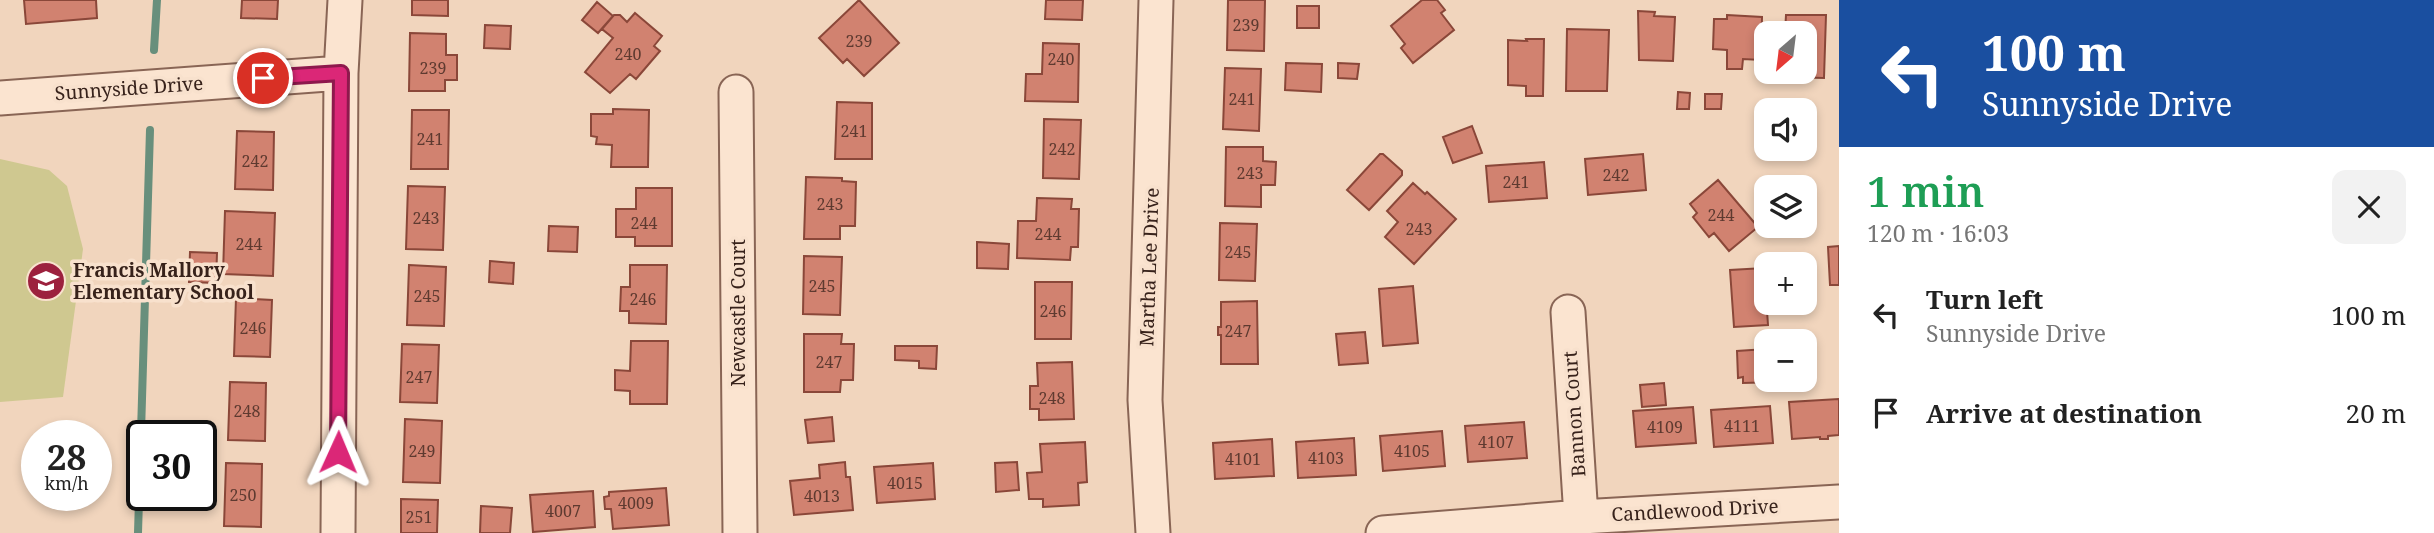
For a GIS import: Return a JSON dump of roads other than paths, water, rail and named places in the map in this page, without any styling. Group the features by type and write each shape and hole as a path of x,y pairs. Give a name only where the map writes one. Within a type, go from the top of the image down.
{"street":[{"path":"338,533 341,73 345,0"},
{"name":"Martha Lee Drive","path":"1153,533 1145,400 1156,0"},
{"name":"Sunnyside Drive","path":"0,97 341,73"},
{"name":"Newcastle Court","path":"736,92 740,533"},
{"name":"Bannon Court","path":"1567,312 1581,517"},
{"name":"Candlewood Drive","path":"1383,533 1581,517 1839,502"}],"waterway":[{"path":"154,50 157,0"},
{"path":"138,533 150,130"}],"place":[{"name":"Francis Mallory Elementary School","path":"46,281"}]}
